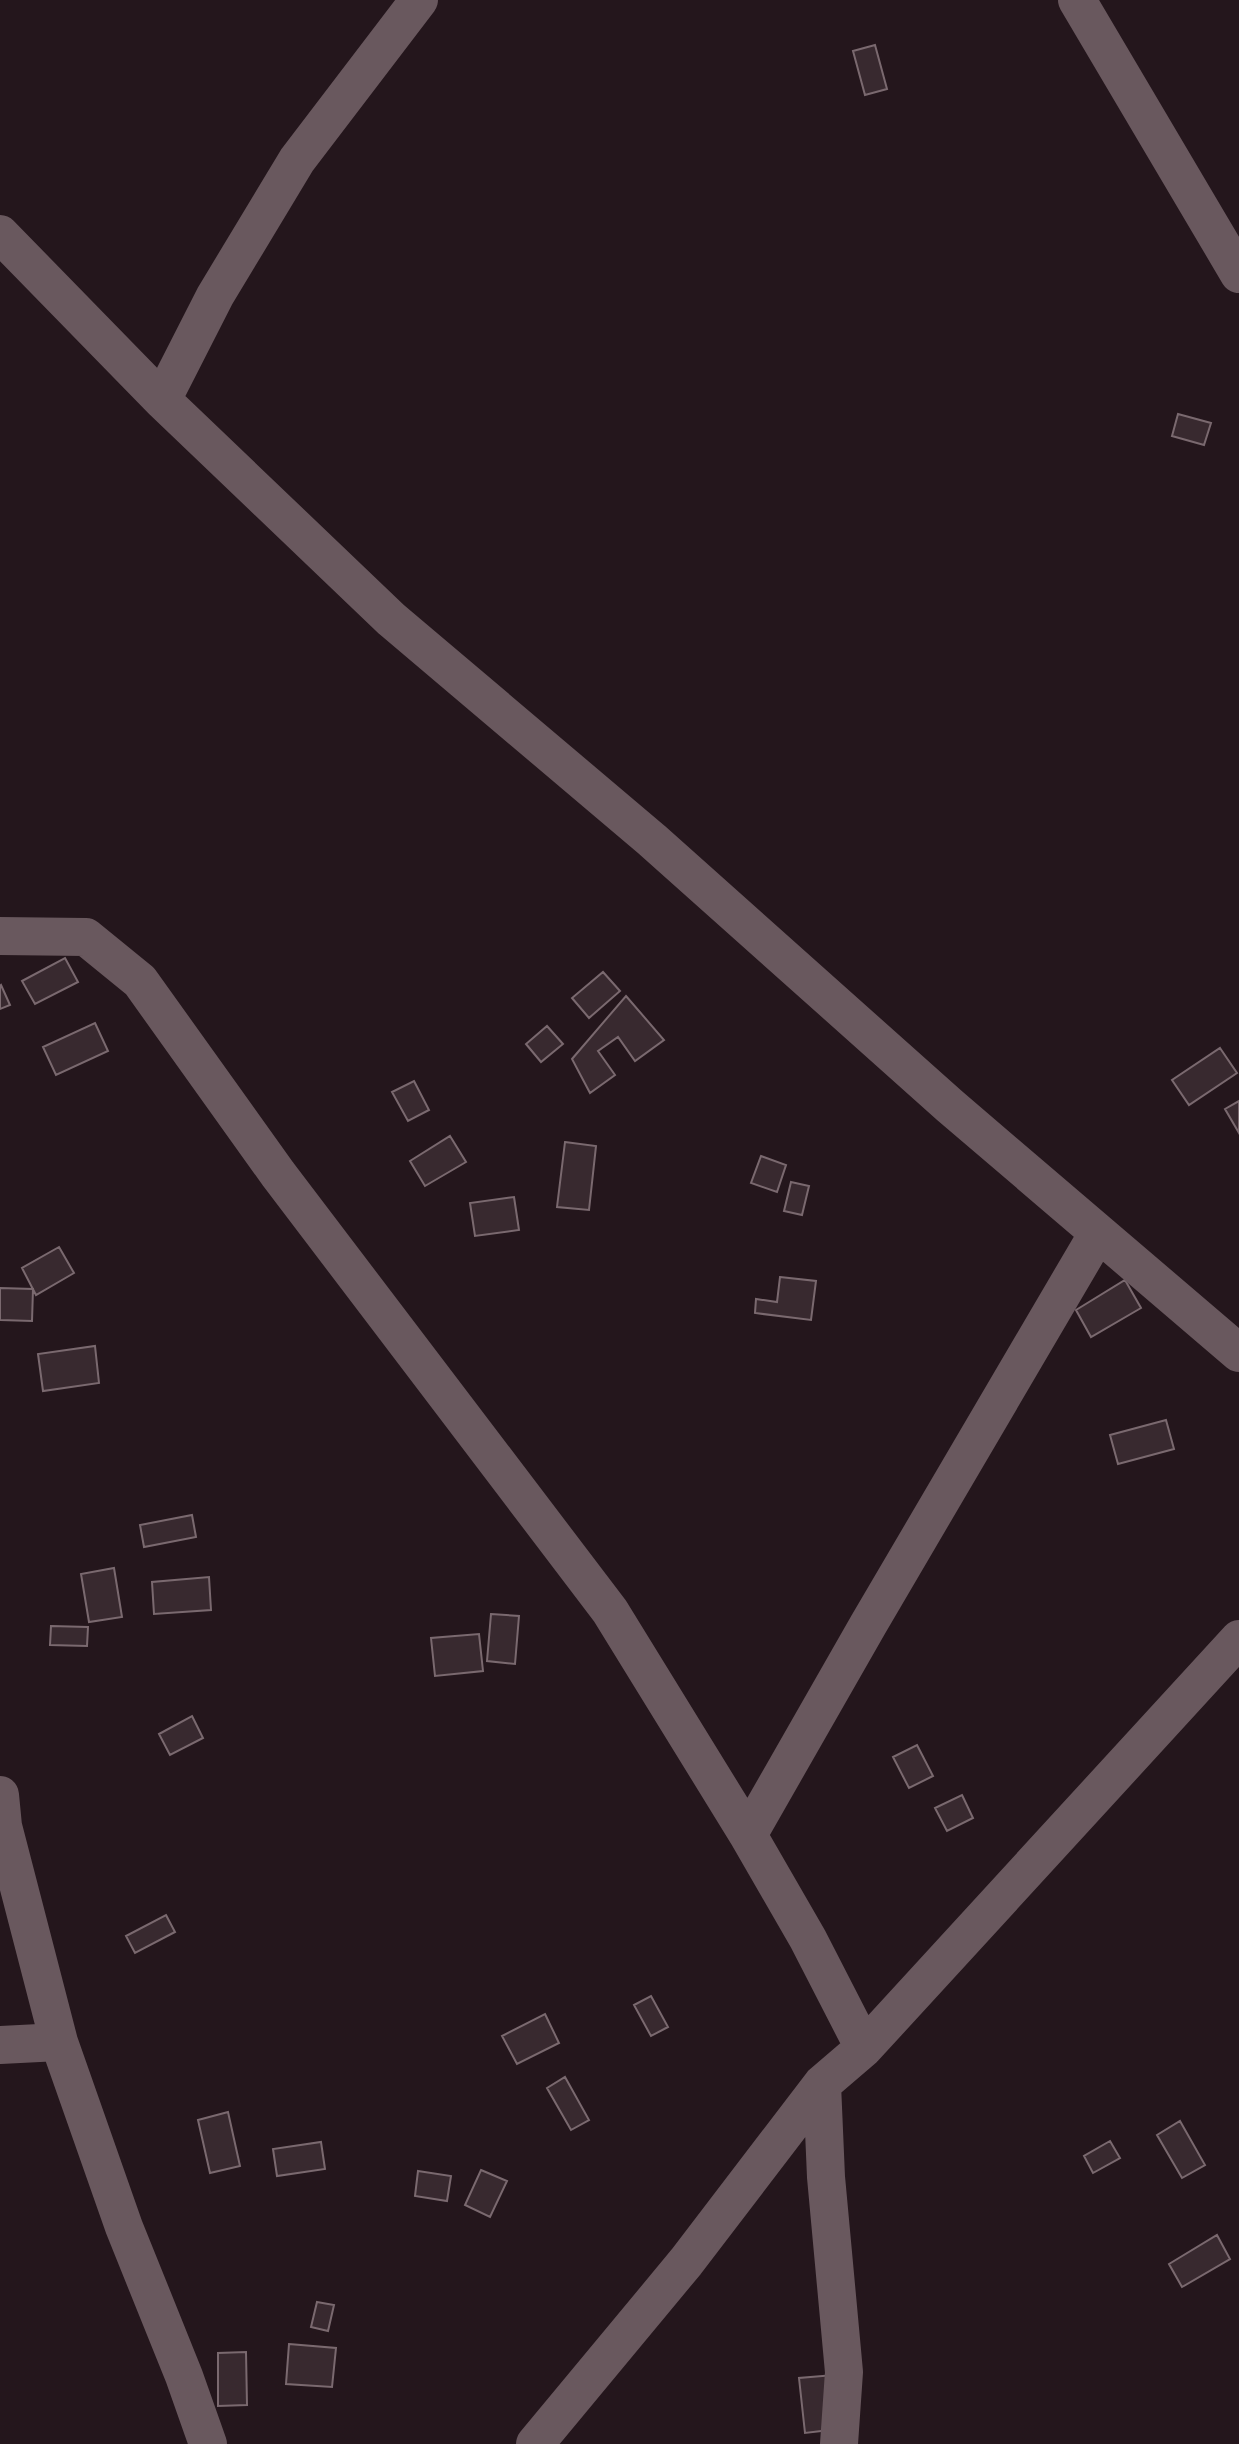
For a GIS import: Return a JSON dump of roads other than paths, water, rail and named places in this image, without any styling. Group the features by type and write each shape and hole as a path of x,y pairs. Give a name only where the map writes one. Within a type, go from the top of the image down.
{"street":[{"path":"162,400 215,296 297,160 419,0"},
{"path":"1076,0 1239,274"},
{"path":"0,234 162,400 391,619 652,840 940,1097 1239,1353"},
{"path":"0,936 86,937 140,981 278,1174 610,1612 748,1835 808,1939 864,2048"},
{"path":"748,1835 915,1543 1098,1233"},
{"path":"535,2444 686,2262 822,2084 864,2048 1239,1639"},
{"path":"0,1795 3,1826 59,2042 124,2227 184,2376 208,2444"},
{"path":"0,2045 59,2042"},
{"path":"822,2084 826,2177 844,2372 839,2444"}]}
